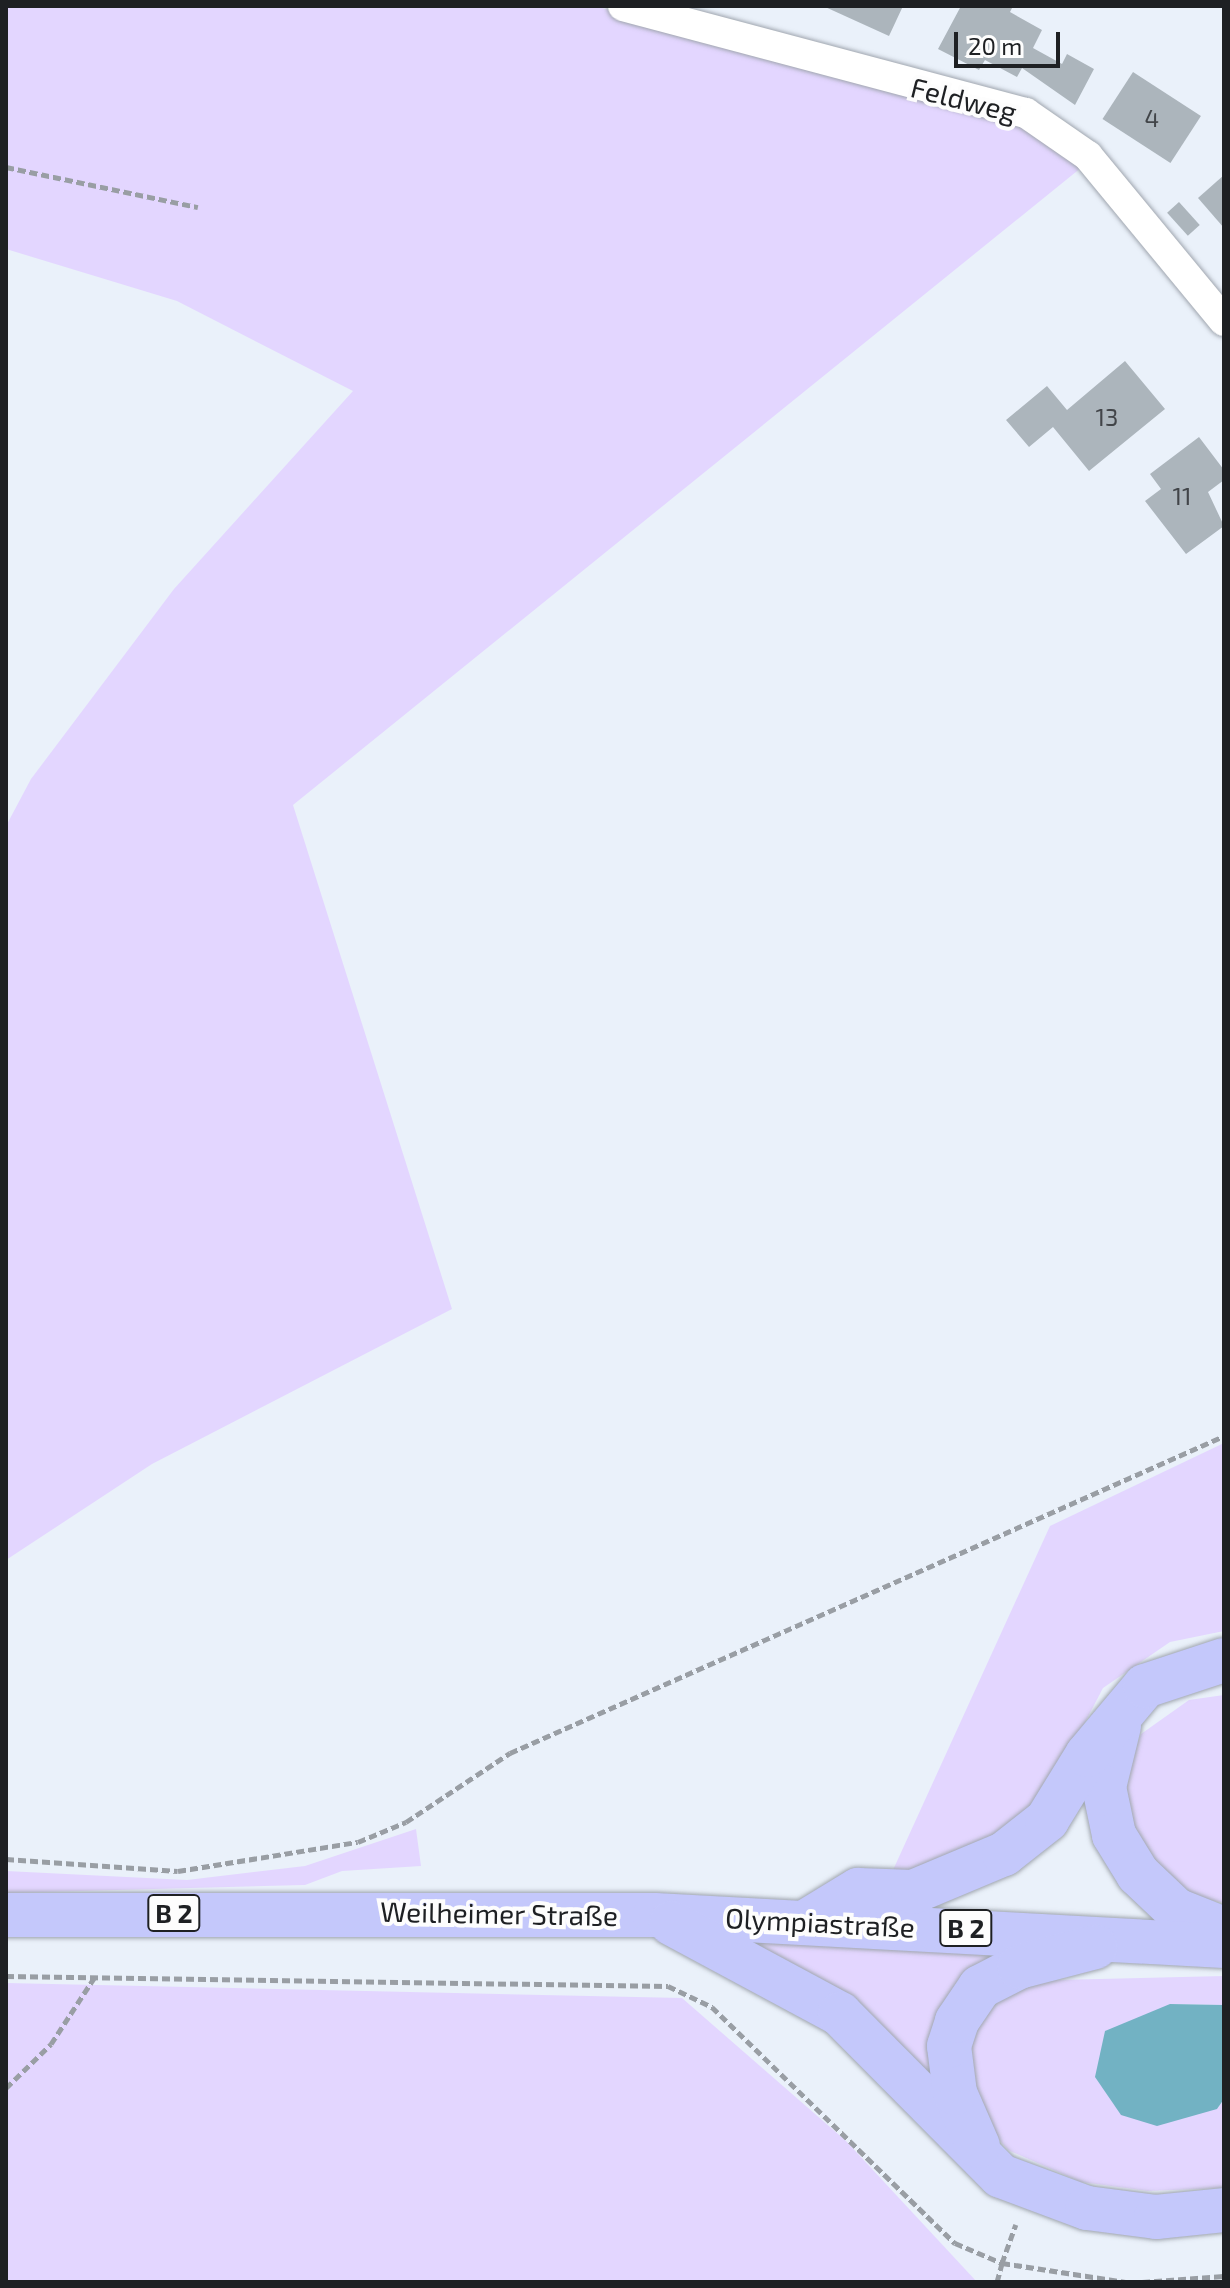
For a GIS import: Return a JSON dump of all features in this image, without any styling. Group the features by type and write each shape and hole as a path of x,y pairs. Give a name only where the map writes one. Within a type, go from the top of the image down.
{"main road":[{"path":"807,1921 858,1890 913,1892 1004,1854 1047,1820 1087,1755 1145,1686 1224,1660"},
{"path":"1124,1713 1104,1787 1114,1835 1138,1874 1176,1910 1224,1929"},
{"name":"Weilheimer Straße","path":"6,1915 343,1911 655,1915"},
{"path":"655,1915 840,2014 1015,2183 1087,2208 1156,2217 1224,2210"},
{"name":"Olympiastraße","path":"655,1915 1125,1936 1224,1946"},
{"path":"1015,2183 972,2138 955,2093 949,2046 957,2021 980,1987 1019,1967 1125,1936"}],"street":[{"name":"Feldweg","path":"623,6 1026,113 1088,156 1224,321"}],"path":[{"path":"6,167 198,207"},
{"path":"6,1859 178,1871 358,1842 406,1822 510,1753 1224,1436"},
{"path":"6,1976 668,1986 712,2007 955,2243 1002,2263 1126,2282"},
{"path":"6,2088 51,2044 95,1978"},
{"path":"997,2282 1015,2183"},
{"path":"1142,2282 1224,2276"}],"shaded area":[{"path":"6,6 596,6 762,57 1023,118 1087,163 293,805 452,1309 152,1464 6,1560 6,826 31,779 174,589 353,391 177,301 6,249"},
{"path":"1224,1443 1224,1631 1170,1642 1103,1688 1048,1793 984,1853 888,1881 1050,1526"},
{"path":"1224,1695 1224,1903 1197,1897 1157,1867 1134,1833 1122,1788 1141,1734 1189,1700"},
{"path":"416,1829 421,1866 342,1871 305,1885 6,1893 6,1871 187,1880 305,1866"},
{"path":"744,1942 1000,1952 938,2099"},
{"path":"1224,1976 1224,2005 1170,2004 1217,2109 1224,2099 1224,2188 1148,2191 1081,2182 1008,2150 975,2112 964,2064 976,2024 1016,1981"},
{"path":"6,1983 682,1998 846,2141 977,2282 6,2282"}],"water":[{"path":"1170,2004 1224,2005 1224,2099 1217,2109 1157,2126 1121,2115 1095,2077 1105,2031"}],"building":[{"path":"823,6 903,6 889,36"},
{"path":"961,6 1013,6 1010,12 1042,30 1033,48 1062,64 1067,54 1094,69 1075,105 1022,68 1017,77 985,60 979,70 938,49"},
{"path":"1133,72 1201,116 1170,163 1103,119"},
{"path":"1224,175 1224,228 1198,198"},
{"path":"1179,202 1200,225 1188,236 1167,213"},
{"path":"1125,361 1165,409 1089,471 1053,427 1029,447 1006,420 1047,386 1067,410"},
{"path":"1199,437 1224,470 1224,480 1208,492 1224,526 1186,554 1145,501 1161,489 1150,474"}]}
